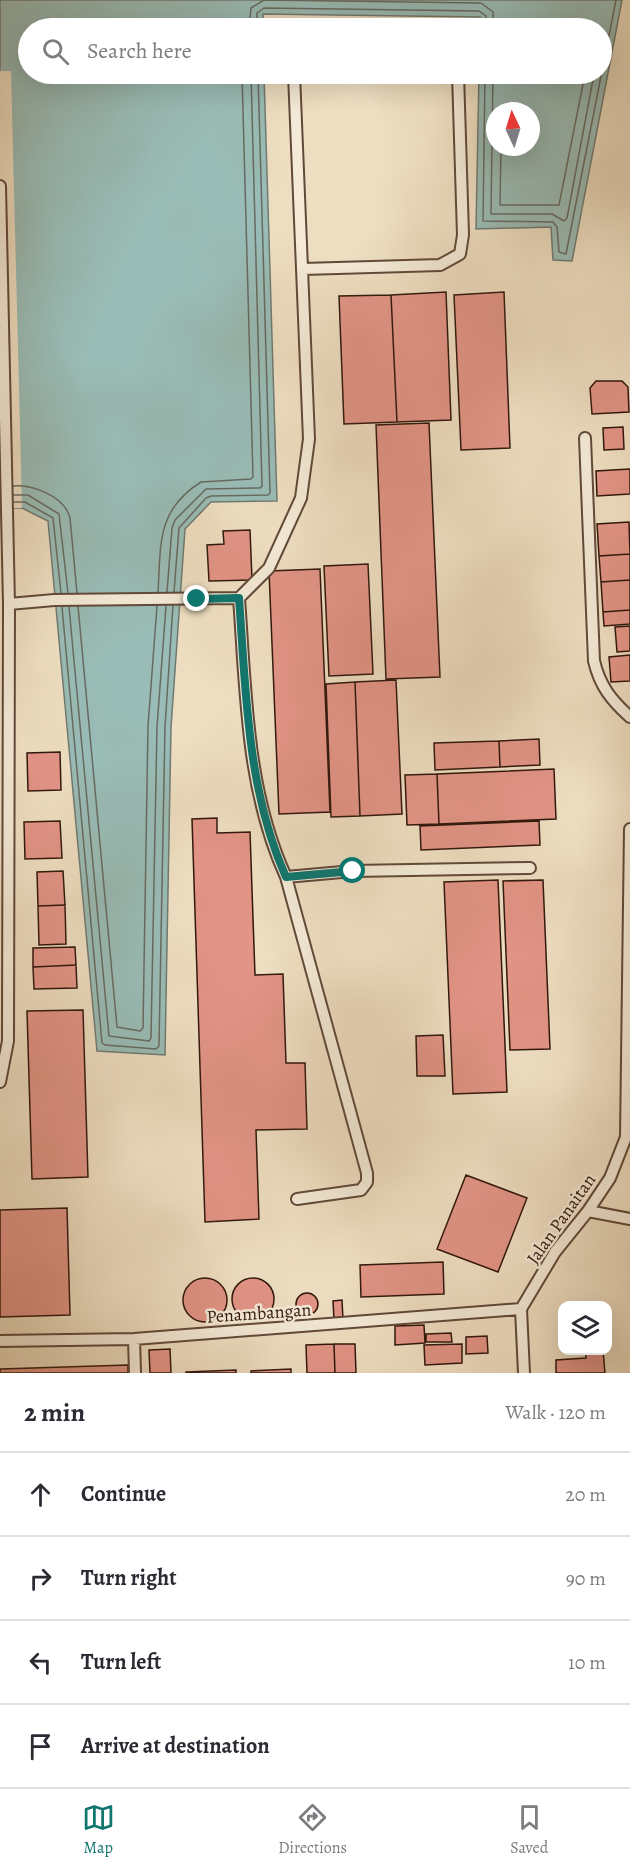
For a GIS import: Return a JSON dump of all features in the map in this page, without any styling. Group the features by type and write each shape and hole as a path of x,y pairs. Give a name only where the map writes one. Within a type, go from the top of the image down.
{"lane":[{"path":"9,604 54,600 239,598 269,568 301,498 309,439 294,84"},
{"path":"303,268 440,266 460,254 463,235 458,84"},
{"path":"0,186 9,604 8,1041 0,1082"},
{"path":"585,438 594,661 598,679 610,699 630,717"},
{"path":"239,598 250,732 262,815 286,877 367,1173 367,1182 361,1190 297,1199"},
{"name":"Jalan Panaitan","path":"520,1310 555,1252 588,1211 610,1178 628,1136 630,829"},
{"path":"286,877 353,871 530,868"},
{"path":"588,1211 630,1219"},
{"path":"520,1310 525,1373"},
{"name":"Penambangan","path":"0,1341 134,1339 520,1310"},
{"path":"134,1339 135,1373"}],"water":[{"path":"0,0 622,0 612,52 612,18 263,14 263,18 18,18 18,84 264,84 277,501 211,502 185,529 171,727 165,1055 97,1051 48,521 22,508 0,509"},
{"path":"479,84 606,84 572,261 553,260 551,227 476,229"}],"pier":[{"path":"0,71 11,71 22,508 0,509"}],"building":[{"path":"446,292 451,420 397,422 391,295"},
{"path":"504,292 510,448 461,450 454,295"},
{"path":"391,295 397,422 344,424 339,296"},
{"path":"596,381 622,381 628,387 629,412 592,414 590,388"},
{"path":"429,423 440,677 386,679 376,425"},
{"path":"623,427 624,449 604,450 603,428"},
{"path":"630,469 630,494 597,496 596,471"},
{"path":"629,522 630,554 599,556 597,524"},
{"path":"250,530 252,580 209,581 207,545 224,544 223,531"},
{"path":"630,554 630,580 601,582 599,556"},
{"path":"368,564 373,674 329,676 324,566"},
{"path":"320,569 330,812 279,814 269,571"},
{"path":"630,580 630,610 603,612 601,582"},
{"path":"630,610 630,624 604,626 603,612"},
{"path":"630,626 630,651 617,652 615,627"},
{"path":"630,655 630,681 611,682 609,657"},
{"path":"396,680 402,814 360,816 355,682"},
{"path":"355,682 360,816 331,817 326,684"},
{"path":"539,739 540,765 500,767 499,741"},
{"path":"499,741 500,767 435,770 434,743"},
{"path":"60,752 61,790 28,791 27,753"},
{"path":"554,769 556,819 439,824 437,774"},
{"path":"437,774 439,824 407,825 405,775"},
{"path":"217,818 217,833 250,832 255,975 283,974 286,1063 305,1063 307,1129 256,1130 259,1219 205,1222 192,819"},
{"path":"60,821 62,858 25,859 24,822"},
{"path":"539,821 540,845 421,850 420,826"},
{"path":"63,871 65,905 38,906 37,872"},
{"path":"498,880 507,1092 453,1094 444,882"},
{"path":"543,880 550,1049 510,1050 503,881"},
{"path":"65,905 66,944 39,945 38,906"},
{"path":"75,947 76,965 33,967 33,948"},
{"path":"76,965 77,988 34,989 33,967"},
{"path":"83,1010 88,1177 32,1179 27,1011"},
{"path":"443,1035 445,1076 417,1076 416,1036"},
{"path":"466,1175 527,1198 498,1272 437,1249"},
{"path":"67,1208 70,1315 0,1317 0,1210"},
{"path":"443,1262 444,1294 361,1297 360,1265"},
{"path":"205,1278 220,1285 227,1300 220,1315 205,1322 190,1315 183,1300 190,1285"},
{"path":"253,1278 261,1279 268,1284 273,1291 273,1307 268,1314 261,1319 253,1320 245,1319 238,1314 233,1307 232,1299 233,1291 238,1284 245,1279"},
{"path":"307,1293 315,1296 318,1304 315,1312 307,1315 299,1312 296,1304 299,1296"},
{"path":"342,1300 343,1320 334,1320 333,1301"},
{"path":"424,1325 425,1343 395,1345 395,1326"},
{"path":"451,1333 452,1342 426,1342 426,1334"},
{"path":"487,1336 488,1353 466,1354 466,1337"},
{"path":"334,1344 335,1373 307,1373 306,1345"},
{"path":"334,1344 355,1344 356,1373 335,1373"},
{"path":"462,1344 462,1363 425,1365 424,1345"},
{"path":"170,1349 171,1373 150,1373 149,1350"},
{"path":"586,1355 603,1355 605,1373 556,1373 556,1360 586,1358"},
{"path":"128,1365 128,1373 0,1373 0,1369"},
{"path":"291,1369 291,1373 251,1373 251,1371"},
{"path":"236,1370 236,1373 186,1373 186,1372"}],"route":[{"path":"197,599 239,598 250,732 262,815 286,877 353,871"}]}
